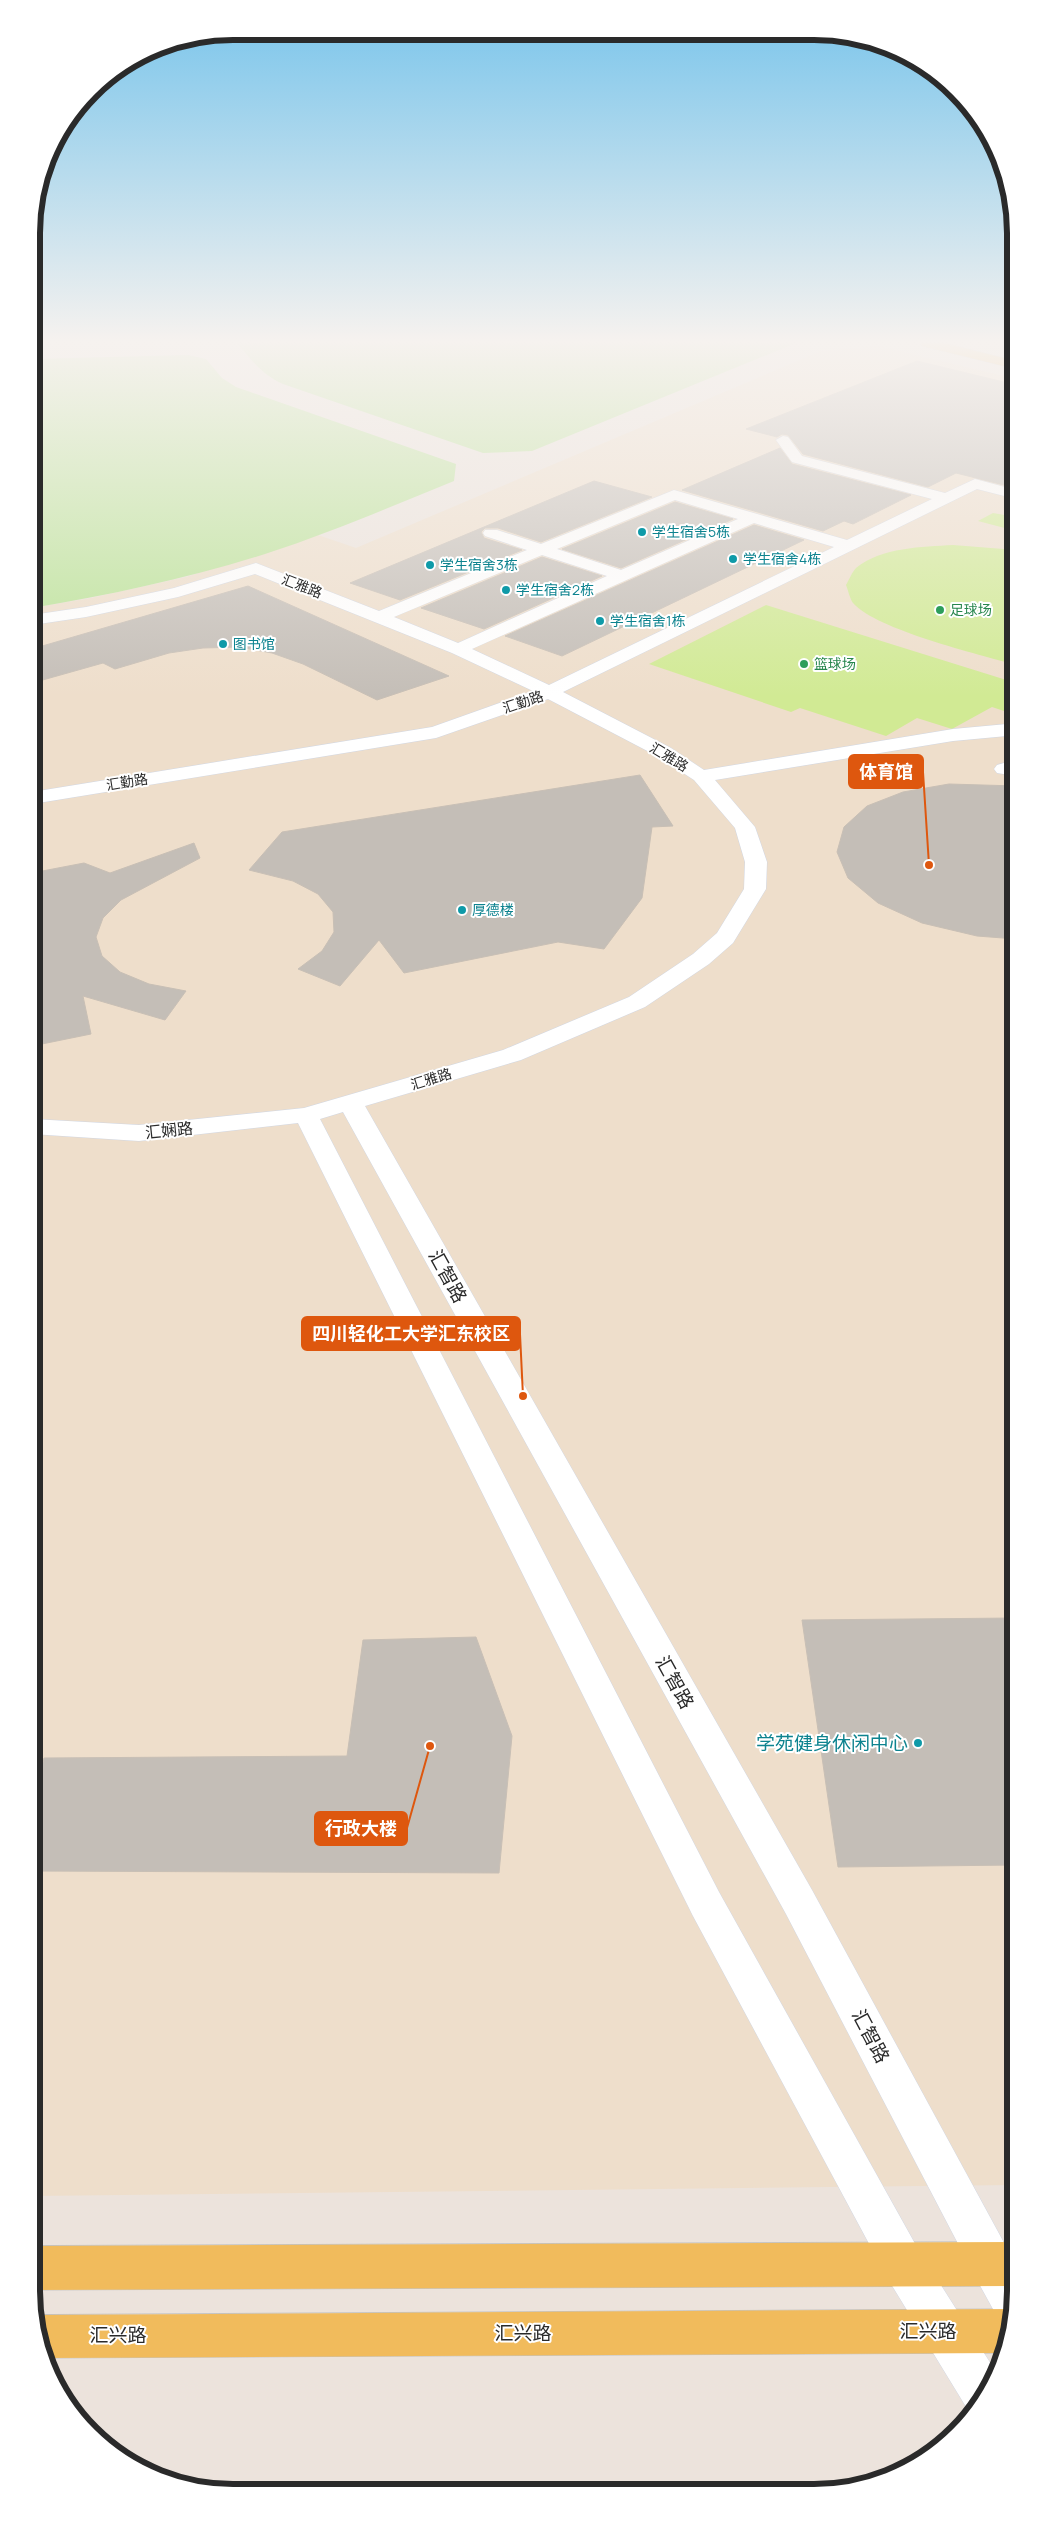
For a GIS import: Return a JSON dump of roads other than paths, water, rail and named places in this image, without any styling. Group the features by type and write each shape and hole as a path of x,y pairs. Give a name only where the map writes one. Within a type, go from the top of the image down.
{"main road":[{"path":"40,2268 1004,2264"},
{"name":"汇兴路","path":"46,2336 1002,2331"}],"street":[{"path":"808,461 946,498"},
{"name":"汇勤路","path":"40,797 436,732 549,692 975,484 1007,493"},
{"path":"379,616 544,550 674,495 849,546"},
{"path":"458,649 752,518"},
{"path":"491,533 622,576"},
{"name":"汇雅路","path":"40,619 86,612 178,592 256,568 458,649 549,692 664,752 701,776 745,827 756,862 755,889 725,938 702,958 637,1002 512,1055 351,1103 306,1114"},
{"path":"701,776 953,735 1007,730"},
{"name":"汇智路","path":"351,1103 1004,2264"},
{"path":"306,1114 706,1904 903,2264 980,2388"},
{"name":"汇娴路","path":"40,1127 139,1133 306,1114"}],"place":[{"name":"学生宿舍5栋","path":"642,532"},
{"name":"学生宿舍4栋","path":"733,559"},
{"name":"学生宿舍3栋","path":"430,565"},
{"name":"学生宿舍2栋","path":"506,590"},
{"name":"足球场","path":"940,610"},
{"name":"学生宿舍1栋","path":"600,621"},
{"name":"图书馆","path":"223,644"},
{"name":"篮球场","path":"804,664"},
{"name":"体育馆","path":"929,865"},
{"name":"厚德楼","path":"462,910"},
{"name":"四川轻化工大学汇东校区","path":"523,1396"},
{"name":"学苑健身休闲中心","path":"918,1743"},
{"name":"行政大楼","path":"430,1746"}]}
